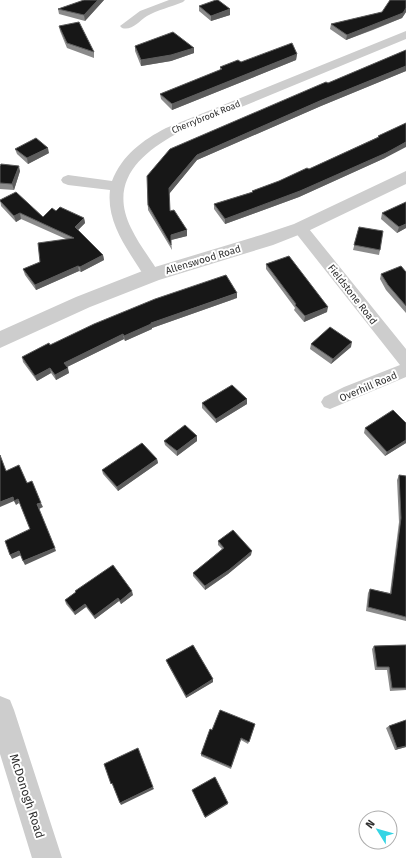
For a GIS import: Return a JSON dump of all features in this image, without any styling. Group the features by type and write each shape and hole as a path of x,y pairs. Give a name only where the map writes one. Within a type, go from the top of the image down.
{"street":[{"path":"126,26 144,13 179,0"},
{"name":"Cherrybrook Road","path":"152,276 123,227 118,214 116,200 118,186 129,160 141,149 159,137 406,35"},
{"name":"Allenswood Road","path":"0,340 83,302 152,276 267,240 300,228 406,177"},
{"path":"68,180 118,186"},
{"name":"Fieldstone Road","path":"300,228 406,361"},
{"name":"Overhill Road","path":"330,402 350,392 406,370"},
{"name":"McDonogh Road","path":"0,710 47,858"}],"building":[{"path":"84,0 98,0 84,15 58,9"},
{"path":"216,0 230,9 211,16 199,6"},
{"path":"390,0 406,0 406,8 403,13 347,35 331,24 382,12"},
{"path":"79,22 94,52 67,43 59,26"},
{"path":"173,32 194,48 171,55 141,60 135,46"},
{"path":"292,43 297,54 172,104 160,94 222,69 220,67 238,60 241,62"},
{"path":"406,50 406,66 322,100 197,155 169,188 170,211 174,210 187,230 171,235 171,245 148,205 147,176 170,149 326,82 328,83"},
{"path":"406,123 406,142 386,153 300,191 225,219 214,204 253,192 252,191 307,168 309,169"},
{"path":"36,138 48,148 27,158 15,149"},
{"path":"1,164 19,166 12,184 0,183"},
{"path":"16,192 43,217 52,208 56,211 60,207 84,218 75,227 103,255 80,267 78,266 35,285 23,269 40,262 38,243 74,238 20,213 14,216 0,200"},
{"path":"406,202 406,224 399,227 382,213"},
{"path":"359,227 383,231 380,250 354,245"},
{"path":"289,256 328,307 305,316 295,305 296,304 266,264"},
{"path":"401,266 406,272 406,306 388,285 381,274"},
{"path":"226,275 237,293 151,323 124,336 123,334 64,363 68,368 55,375 50,368 35,376 22,357 49,343 50,345 94,324 155,299"},
{"path":"330,327 352,342 333,359 311,344"},
{"path":"232,385 247,399 216,419 202,403"},
{"path":"393,410 406,423 406,440 387,452 365,428"},
{"path":"185,425 197,436 177,451 164,441"},
{"path":"142,443 157,459 117,487 102,470"},
{"path":"0,455 6,471 19,465 27,483 32,481 41,503 37,504 55,548 23,561 19,551 10,555 5,541 30,529 18,499 14,501 13,497 0,502"},
{"path":"399,475 406,476 406,617 368,607 370,589 391,594 401,518"},
{"path":"233,530 252,551 229,570 205,586 193,573 224,548 218,541"},
{"path":"113,565 132,591 120,601 118,598 94,616 85,604 74,612 65,600 76,592 75,591"},
{"path":"193,645 213,679 186,696 166,660"},
{"path":"406,645 406,688 392,688 389,667 377,667 374,646"},
{"path":"220,710 255,724 249,742 241,738 231,767 201,754 210,729 212,730"},
{"path":"406,720 406,746 397,748 389,726"},
{"path":"138,748 153,787 120,803 104,764"},
{"path":"215,777 228,803 205,817 192,790"}]}
